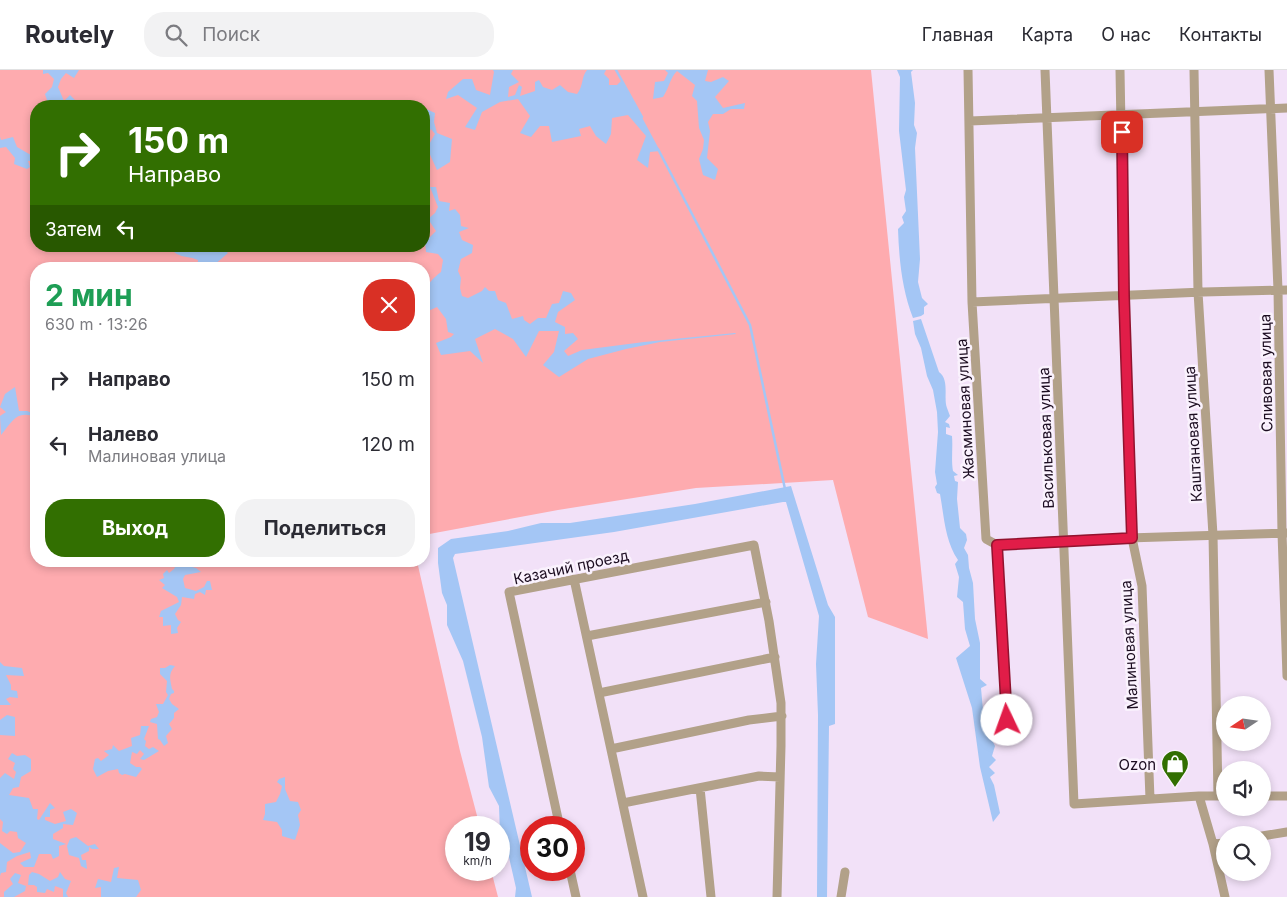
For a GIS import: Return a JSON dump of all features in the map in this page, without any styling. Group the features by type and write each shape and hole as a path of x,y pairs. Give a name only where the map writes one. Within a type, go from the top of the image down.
{"street":[{"name":"Жасминовая улица","path":"968,70 972,302 986,539 997,545 1009,740"},
{"name":"Васильковая улица","path":"1045,70 1074,804 1150,799"},
{"name":"Малиновая улица","path":"1120,70 1124,296 1132,538 1142,586 1150,799"},
{"name":"Каштановая улица","path":"1194,70 1198,292 1213,535 1220,761"},
{"name":"Сливовая улица","path":"1269,70 1283,290 1284,533 1287,676"},
{"path":"970,121 1287,108"},
{"path":"972,302 1283,290"},
{"path":"997,545 1064,540 1284,533"},
{"name":"Казачий проезд","path":"557,816 509,592 754,545 766,602"},
{"path":"574,579 644,897"},
{"path":"587,636 766,602 782,716 777,897"},
{"path":"599,693 774,657"},
{"path":"611,749 748,720 782,716"},
{"path":"623,803 759,776 780,777"},
{"path":"700,788 711,897"},
{"path":"1199,796 1226,897"},
{"path":"1150,799 1216,796"},
{"path":"1271,796 1287,796"},
{"path":"1271,835 1287,832"},
{"path":"841,897 844,872"},
{"path":"572,881 576,897"}],"shaded area":[{"path":"0,70 871,70 928,639 868,617 833,480 696,488 558,510 430,534 430,262 30,262 30,567 418,567 460,751 477,816 445,816 445,881 494,881 498,897 0,897"}],"water":[{"path":"43,70 79,70 74,78 66,73 61,79 58,87 64,100 47,100 45,94 52,87 54,79 48,73 43,74"},
{"path":"493,70 513,70 511,74 519,82 509,87 508,97 515,95 519,85 522,87 520,96 535,91 535,82 539,80 543,87 552,90 560,85 568,92 577,94 587,70 606,70 604,74 609,79 609,85 617,85 622,80 660,151 650,152 648,168 637,160 646,136 628,115 612,118 611,134 606,144 596,136 590,126 579,129 581,136 552,142 549,126 540,126 531,137 520,133 530,116 518,99 500,102 482,112 475,130 465,127 477,108 458,95 446,99 448,92 463,79 472,79 476,90 490,95"},
{"path":"665,70 708,70 705,81 711,82 723,77 729,81 715,97 723,108 745,103 744,109 731,109 723,114 713,114 708,122 710,131 707,158 718,169 715,180 703,175 699,159 704,140 699,128 697,101 692,96 695,85 677,71 663,97 653,99 655,82 664,81 668,73"},
{"path":"897,70 913,70 911,72 915,103 914,125 917,133 915,148 920,259 918,282 922,298 928,304 924,307 924,314 913,318 904,285 898,240 898,229 904,223 902,217 906,211 904,197 906,190 899,131 900,77"},
{"path":"70,95 75,100 65,100"},
{"path":"430,111 435,113 434,122 437,133 452,139 450,162 437,170 430,155 430,143 435,134 431,129 430,131"},
{"path":"0,137 1,140 13,137 17,147 30,155 30,161 28,161 30,167 27,169 14,164 15,158 6,147 0,148"},
{"path":"430,187 436,187 439,201 450,203 449,211 455,209 460,215 461,226 469,228 459,232 462,240 473,245 472,253 461,259 458,271 461,278 460,288 462,296 468,298 482,291 485,287 489,291 495,291 498,300 506,303 512,319 523,316 524,320 530,324 538,318 546,318 552,304 559,303 563,291 571,293 575,300 558,312 555,322 565,327 565,334 573,333 578,339 564,351 568,356 582,350 644,342 736,334 660,342 626,349 588,359 559,377 543,365 554,352 559,331 539,331 526,357 513,339 495,329 475,339 483,363 470,351 441,355 436,343 454,334 448,332 446,319 437,307 430,310 430,282 441,272 443,260 438,254 426,252 430,252 430,237 436,231 430,222 430,217 438,207"},
{"path":"175,253 228,253 218,262 198,262 198,260 194,258"},
{"path":"921,319 939,372 944,380 946,404 950,416 945,422 949,424 950,428 946,427 946,434 952,436 953,471 958,475 954,476 955,481 958,482 957,499 960,528 966,534 967,540 964,548 968,555 973,583 975,619 980,643 980,679 987,685 981,688 985,733 991,738 995,746 992,756 996,760 989,767 995,773 990,777 994,785 1000,813 993,822 980,767 972,708 956,658 970,646 965,629 963,602 957,597 959,577 955,564 958,560 950,545 940,494 937,493 935,487 937,484 935,472 938,432 937,412 933,390 915,334 913,321"},
{"path":"15,387 19,411 30,412 30,415 16,418 1,435 0,416 6,412 0,407 5,394"},
{"path":"791,486 828,605 835,617 835,724 829,726 827,897 817,897 818,715 816,664 819,616 786,502 783,502 614,532 455,554 453,558 520,846 520,881 528,881 532,897 515,897 516,888 510,862 510,816 499,816 499,806 489,787 482,737 463,661 447,625 447,605 442,593 438,548 451,539 508,531 541,523 570,523 695,504"},
{"path":"175,567 196,568 201,572 185,575 183,579 185,588 196,591 204,587 207,581 210,581 212,590 206,590 205,595 200,592 195,594 194,599 182,597 181,605 175,614 181,622 177,628 178,633 171,634 171,625 163,626 163,617 159,617 161,611 179,602 177,597 162,588 165,585 159,580 164,578 163,574 167,570 169,573"},
{"path":"0,662 4,666 22,668 24,676 6,675 11,685 11,690 17,691 18,698 10,697 6,699 11,705 0,705"},
{"path":"170,665 175,666 170,677 174,693 171,694 169,699 179,709 174,713 174,718 169,724 172,729 166,736 168,743 164,746 158,739 157,724 150,722 151,719 157,717 159,712 156,704 163,704 168,695 166,692 167,681 160,674 160,668"},
{"path":"7,715 15,717 15,736 0,735 0,720"},
{"path":"141,726 149,726 144,739 146,741 145,746 149,749 153,747 159,751 144,760 140,759 144,754 140,750 137,754 132,752 130,763 142,769 136,777 122,775 118,769 108,771 97,777 93,769 95,759 98,758 101,761 109,755 104,751 112,749 113,745 119,751 132,746 131,738 140,735"},
{"path":"12,753 17,756 25,755 31,759 31,771 21,777 19,787 13,788 9,795 29,798 33,809 38,809 37,819 39,820 50,803 55,808 50,810 50,817 45,817 45,820 55,824 66,821 63,812 71,809 77,813 73,825 63,824 63,828 53,834 53,839 66,844 59,846 59,856 53,859 51,854 39,854 34,867 24,867 20,863 31,858 30,852 17,856 7,862 6,872 1,873 0,876 0,843 13,853 20,852 26,843 18,838 17,832 10,831 7,834 2,831 3,822 0,819 0,778 5,773 14,779 16,772 13,769 15,763 8,759"},
{"path":"285,777 285,789 290,801 298,802 301,810 298,815 300,825 295,840 282,836 282,830 277,822 263,820 265,804 276,802 282,786 277,782"},
{"path":"76,837 88,846 95,844 99,849 89,847 89,851 81,855 82,860 86,860 87,869 81,866 79,858 69,855 67,846 70,839"},
{"path":"119,867 117,878 138,880 141,890 136,897 101,897 101,887 95,888 98,879 111,882 114,868"},
{"path":"32,872 50,881 58,877 60,872 65,879 71,881 66,893 68,897 63,897 63,889 55,886 54,892 47,889 45,893 37,892 37,887 28,885 29,875"},
{"path":"15,873 21,875 18,883 26,886 25,891 14,897 4,897 4,892 13,884 10,879"}],"waterway":[{"path":"616,70 642,117"},
{"path":"658,149 750,325 785,489"}],"place":[{"name":"Ozon","path":"1175,788"}],"route":[{"path":"1007,720 997,545 1064,540 1132,538 1124,296 1122,132"}]}
